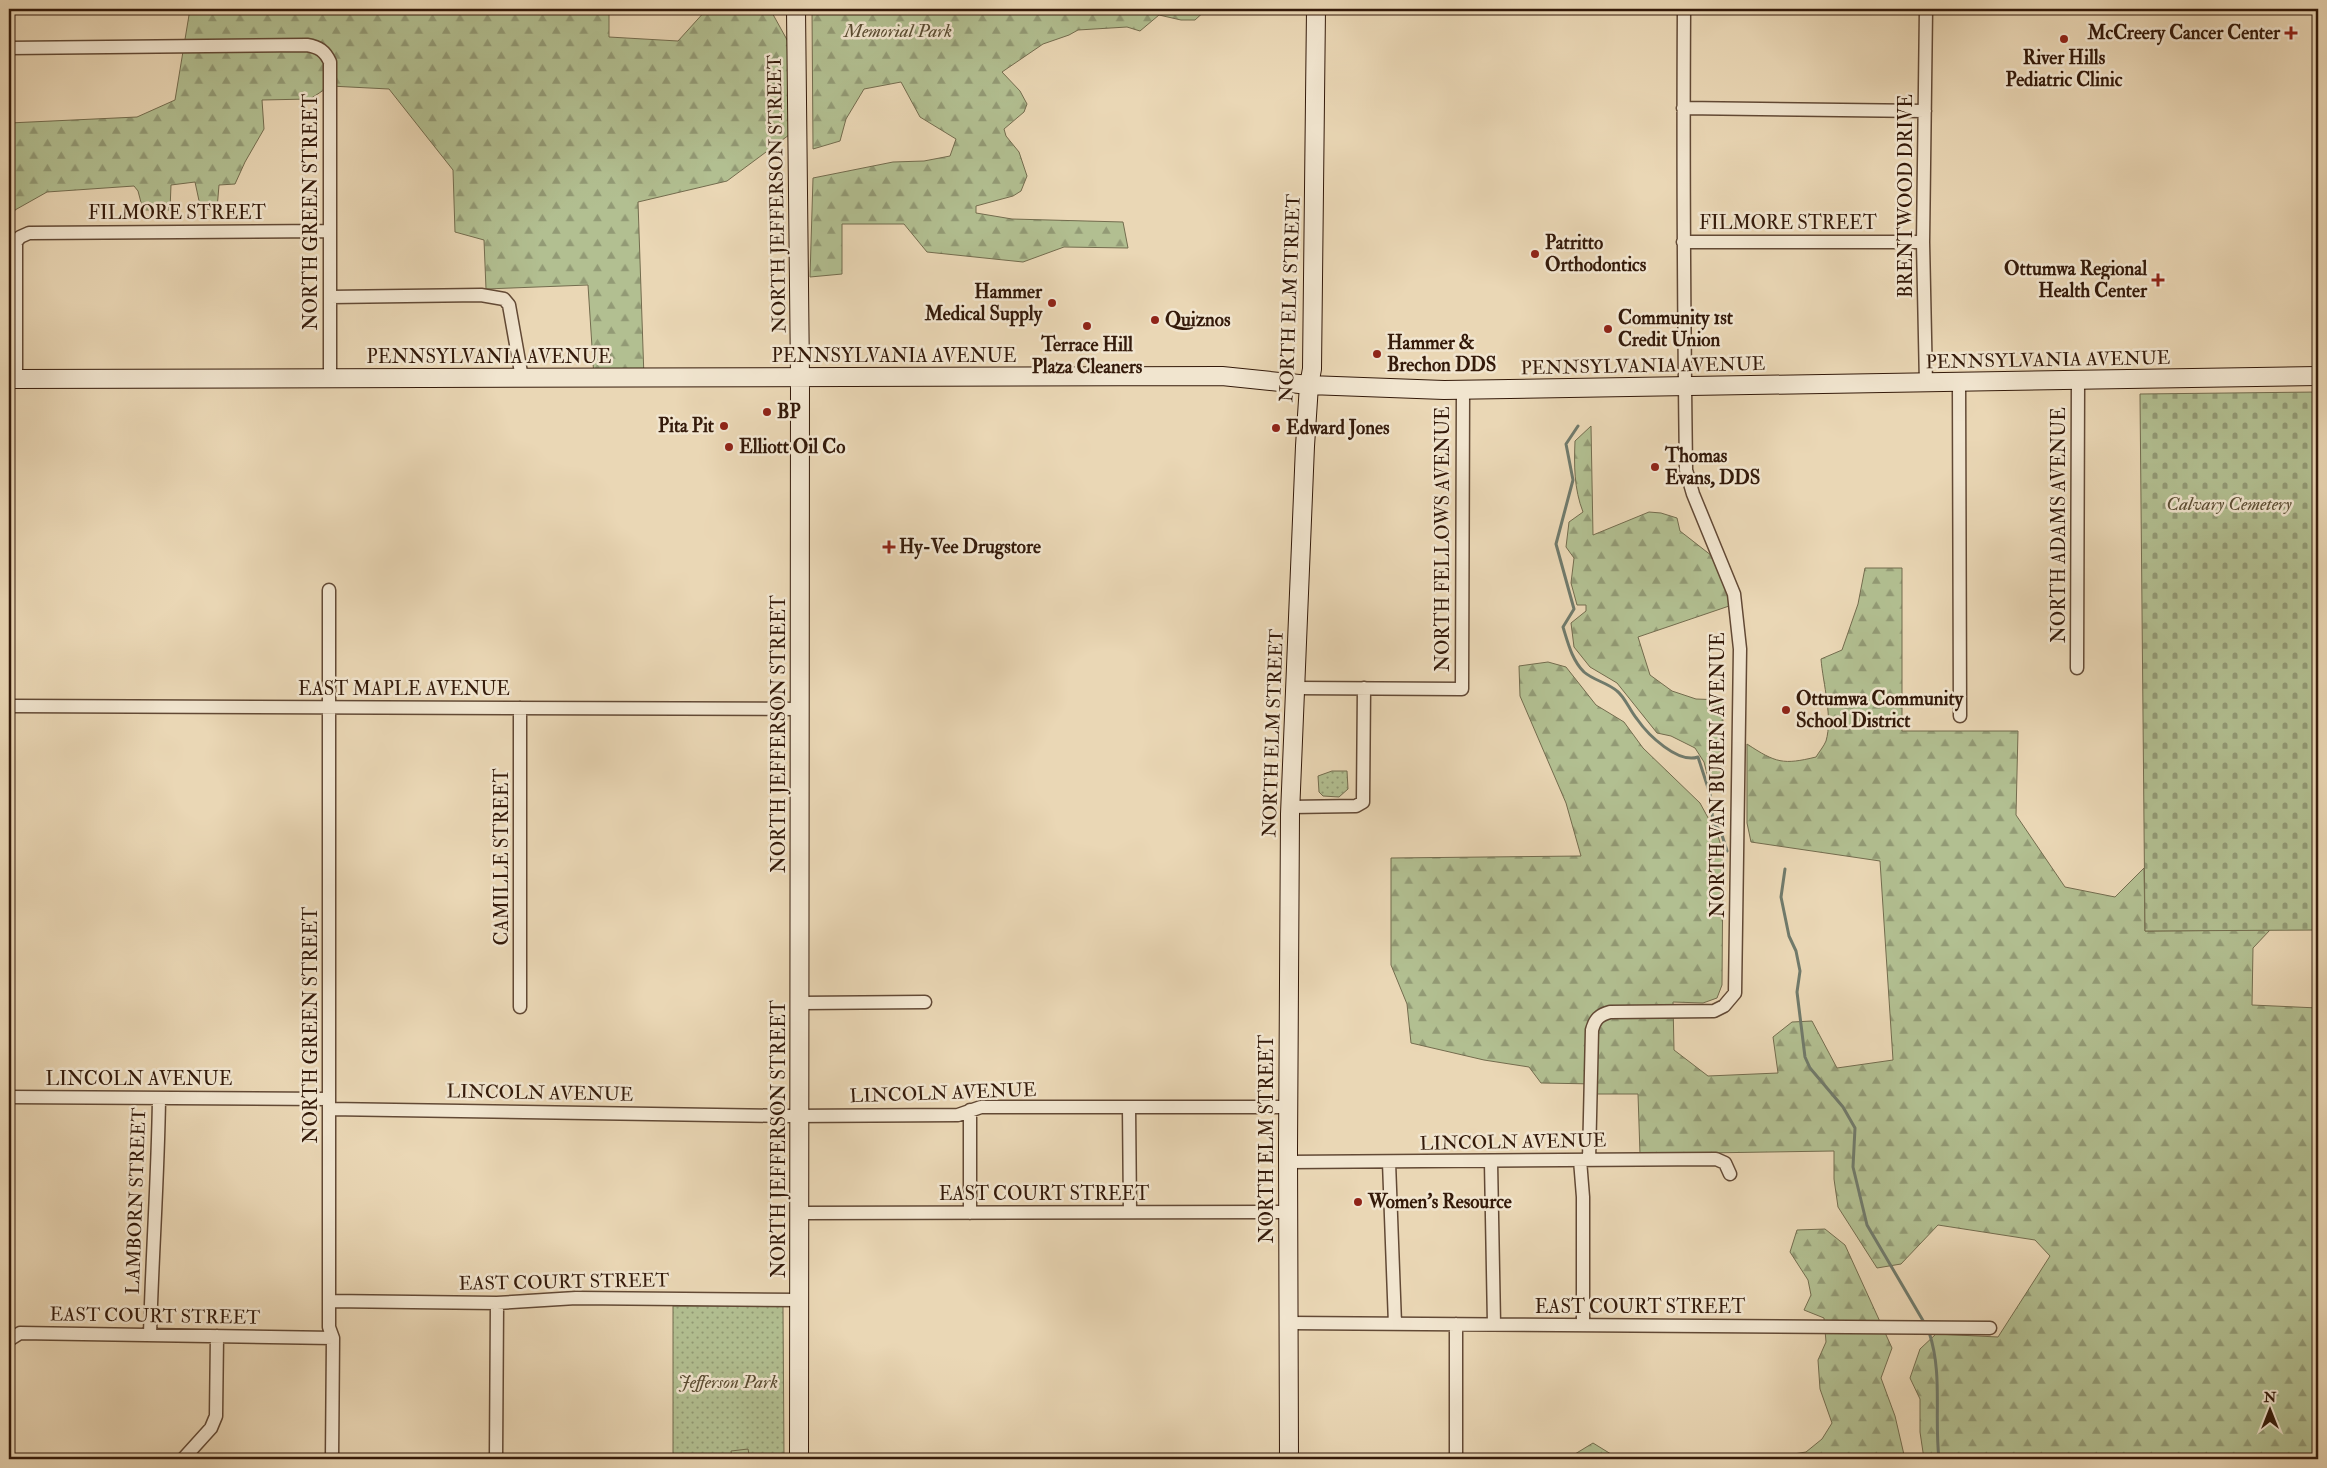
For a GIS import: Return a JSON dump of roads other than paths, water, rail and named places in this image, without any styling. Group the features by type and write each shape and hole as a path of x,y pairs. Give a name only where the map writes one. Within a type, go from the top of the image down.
{"main road":[{"name":"NORTH JEFFERSON STREET","path":"796,9 800,377 799,1459"},
{"name":"NORTH ELM STREET","path":"1289,1459 1288,1107 1290,807 1312,350 1316,9"},
{"name":"PENNSYLVANIA AVENUE","path":"12,379 1222,376 1309,385 1462,390 1926,384 2318,376"}],"street":[{"name":"NORTH VAN BUREN AVENUE","path":"1585,1160 1594,1021 1601,1015 1610,1012 1714,1011 1724,1006 1735,993 1740,649 1734,594 1693,494 1686,470 1686,294 1683,242 1684,9"},
{"name":"BRENTWOOD DRIVE","path":"1926,9 1923,242 1926,384"},
{"name":"NORTH GREEN STREET","path":"9,48 307,45 326,53 330,62 330,378"},
{"path":"1683,108 1925,110"},
{"name":"FILMORE STREET","path":"12,379 16,242 20,237 25,235 330,231"},
{"name":"FILMORE STREET","path":"1683,242 1923,242"},
{"path":"330,297 481,295 504,299 509,306 522,378"},
{"name":"NORTH ADAMS AVENUE","path":"2077,668 2078,381"},
{"path":"1960,383 1960,716"},
{"name":"NORTH FELLOWS AVENUE","path":"1364,688 1462,689 1462,390"},
{"name":"NORTH GREEN STREET","path":"329,590 329,1104 330,1328 333,1338 332,1459"},
{"path":"1290,807 1356,806 1363,802 1364,688 1295,688"},
{"name":"EAST MAPLE AVENUE","path":"9,706 800,709"},
{"name":"CAMILLE STREET","path":"520,708 520,1007"},
{"path":"800,1003 925,1002"},
{"name":"LINCOLN AVENUE","path":"9,1098 159,1098 800,1116 958,1115 981,1107 1288,1107"},
{"name":"LAMBORN STREET","path":"150,1335 152,1251 156,1219 158,1174 159,1098"},
{"path":"1129,1108 1130,1212"},
{"path":"970,1110 970,1213"},
{"name":"LINCOLN AVENUE","path":"1288,1162 1716,1159 1725,1164 1730,1174"},
{"path":"1583,1325 1583,1197 1585,1160"},
{"path":"1389,1162 1395,1324"},
{"path":"1490,1162 1494,1324"},
{"name":"EAST COURT STREET","path":"800,1213 1288,1212"},
{"name":"EAST COURT STREET","path":"330,1301 497,1303 576,1298 800,1300"},
{"path":"496,1459 497,1303"},
{"name":"EAST COURT STREET","path":"1288,1323 1990,1328"},
{"path":"1456,1324 1456,1459"},
{"name":"EAST COURT STREET","path":"9,1340 20,1332 333,1338"},
{"path":"183,1459 211,1428 216,1416 217,1336"}],"waterway":[{"path":"1578,426 1566,444 1573,480 1556,544 1574,609 1563,627 1573,657 1584,672 1620,694 1642,726 1664,747 1682,756 1698,757 1710,794 1713,822 1721,832 1727,851"},
{"path":"1785,869 1781,897 1789,936 1796,951 1800,971 1797,992 1805,1057 1810,1068 1843,1107 1855,1128 1853,1167 1867,1225 1925,1324"},
{"path":"1929,1332 1936,1364 1939,1459"}],"place":[{"name":"McCreery Cancer Center","path":"2291,33"},
{"name":"River Hills Pediatric Clinic","path":"2064,39"},
{"name":"Patritto Orthodontics","path":"1535,254"},
{"name":"Ottumwa Regional Health Center","path":"2158,280"},
{"name":"Hammer Medical Supply","path":"1052,303"},
{"name":"Quiznos","path":"1155,320"},
{"name":"Terrace Hill Plaza Cleaners","path":"1087,326"},
{"name":"Community 1st Credit Union","path":"1608,329"},
{"name":"Hammer & Brechon DDS","path":"1377,354"},
{"name":"BP","path":"767,412"},
{"name":"Pita Pit","path":"724,426"},
{"name":"Edward Jones","path":"1276,428"},
{"name":"Elliott Oil Co","path":"729,447"},
{"name":"Thomas Evans, DDS","path":"1655,467"},
{"name":"Hy-Vee Drugstore","path":"889,547"},
{"name":"Ottumwa Community School District","path":"1786,710"},
{"name":"Women's Resource","path":"1358,1202"}],"park label":[{"name":"Memorial Park","path":"898,31"},
{"name":"Calvary Cemetery","path":"2229,504"},
{"name":"Jefferson Park","path":"728,1382"}]}
